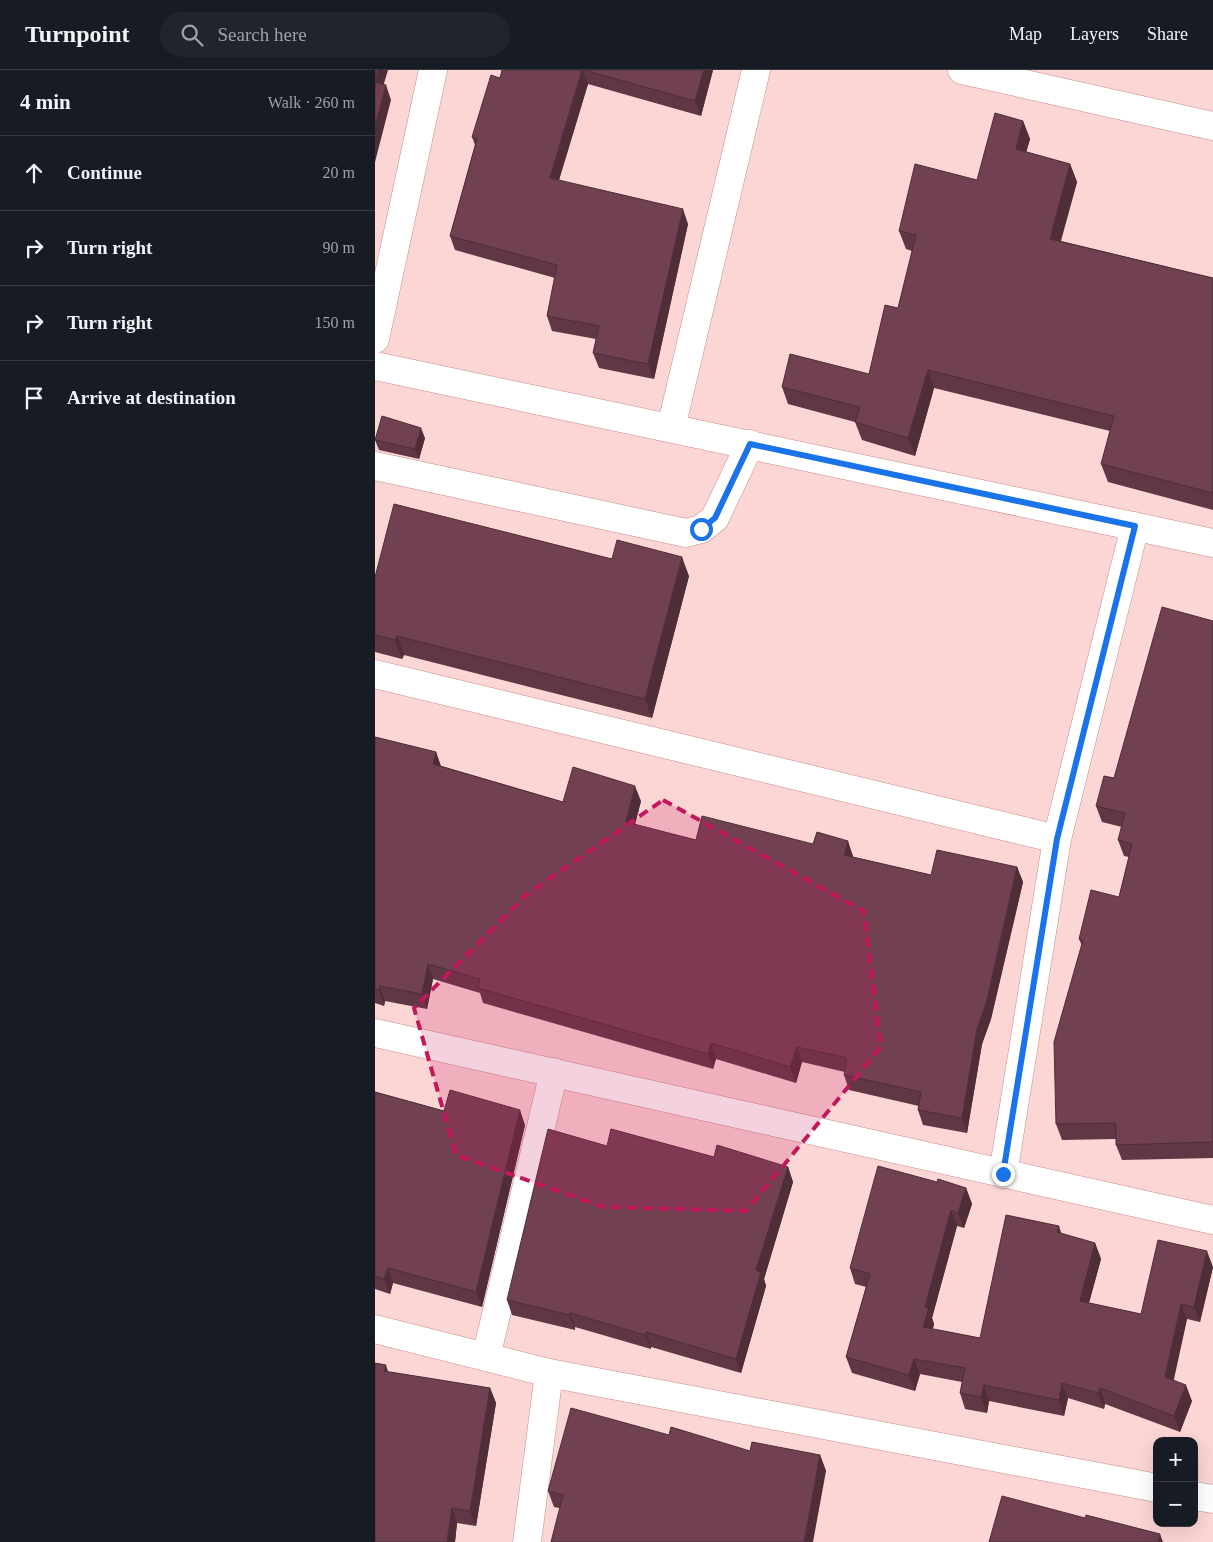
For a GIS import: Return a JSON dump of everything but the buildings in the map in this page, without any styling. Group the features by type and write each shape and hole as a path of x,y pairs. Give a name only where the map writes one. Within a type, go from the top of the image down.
{"street":[{"path":"375,338 433,70"},
{"path":"671,428 756,70"},
{"path":"977,72 1213,126"},
{"path":"375,366 1213,543"},
{"path":"375,466 686,533 701,529 715,518 750,444"},
{"path":"1003,1174 1057,839 1135,526"},
{"path":"375,674 1057,839"},
{"path":"375,1033 1213,1220"},
{"path":"486,1357 554,1072"},
{"path":"375,1329 549,1373 1153,1487"},
{"path":"527,1542 549,1373"},
{"path":"1198,1497 1213,1499"}],"highlighted area":[{"path":"663,800 864,911 881,1047 746,1211 603,1207 456,1155 414,1008 526,895"}],"route":[{"path":"701,529 715,518 750,444 1135,526 1057,839 1003,1174"}]}
